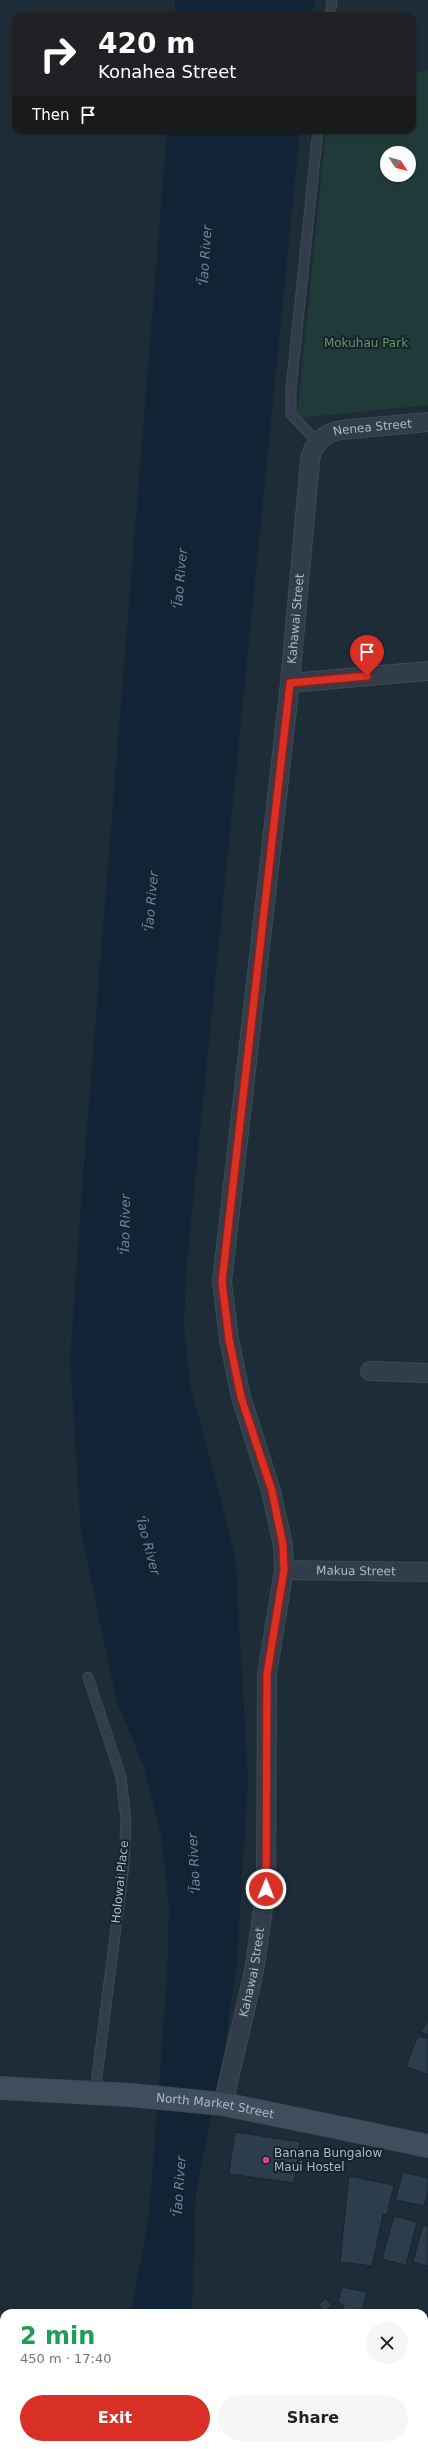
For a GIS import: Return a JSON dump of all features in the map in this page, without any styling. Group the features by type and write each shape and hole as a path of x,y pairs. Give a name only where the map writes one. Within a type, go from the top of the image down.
{"street":[{"name":"Nenea Street","path":"319,441 330,433 341,430 428,422"},
{"name":"Kahawai Street","path":"223,2104 254,1971 266,1889 267,1674 284,1570 283,1545 272,1491 241,1397 229,1339 222,1282 290,683 310,461 319,441"},
{"path":"290,683 428,670"},
{"path":"370,1371 428,1373"},
{"name":"Makua Street","path":"284,1570 428,1572"},
{"name":"North Market Street","path":"0,2088 152,2096 223,2104 428,2146"}],"lane":[{"path":"330,12 332,0"},
{"path":"318,134 291,388 291,414 319,441"},
{"name":"Holowai Place","path":"88,1677 121,1777 126,1820 124,1865 95,2092"}],"green space":[{"name":"Mokuhau Park","path":"428,71 428,405 297,418 326,134 416,134 416,72"}],"water":[{"path":"175,0 315,0 312,12 175,12"},
{"name":"ʻĪao River","path":"167,134 300,134 186,1272 184,1328 190,1384 235,1554 248,1779 237,1962 225,2047 196,2192 192,2309 132,2309 149,2215 167,1978 169,1906 161,1835 143,1765 116,1699 81,1531 70,1361 82,1190"}],"building":[{"path":"428,2019 428,2035 421,2032"},
{"path":"418,2036 428,2039 428,2075 406,2066"},
{"path":"235,2132 300,2142 294,2183 229,2174"},
{"path":"403,2172 428,2178 428,2192 424,2206 395,2200"},
{"path":"349,2176 394,2185 387,2215 383,2214 372,2266 340,2262"},
{"path":"394,2216 417,2222 406,2265 382,2259"},
{"path":"423,2225 428,2226 428,2266 413,2262"},
{"path":"342,2287 367,2292 362,2309 343,2309 344,2305 338,2303"},
{"path":"325,2298 332,2305 328,2309 322,2309 319,2305"}],"place":[{"name":"Banana Bungalow Maui Hostel","path":"266,2160"}],"route":[{"path":"266,1889 267,1674 280,1603 284,1570 283,1545 272,1491 241,1397 229,1339 222,1282 290,683 367,676"}]}
